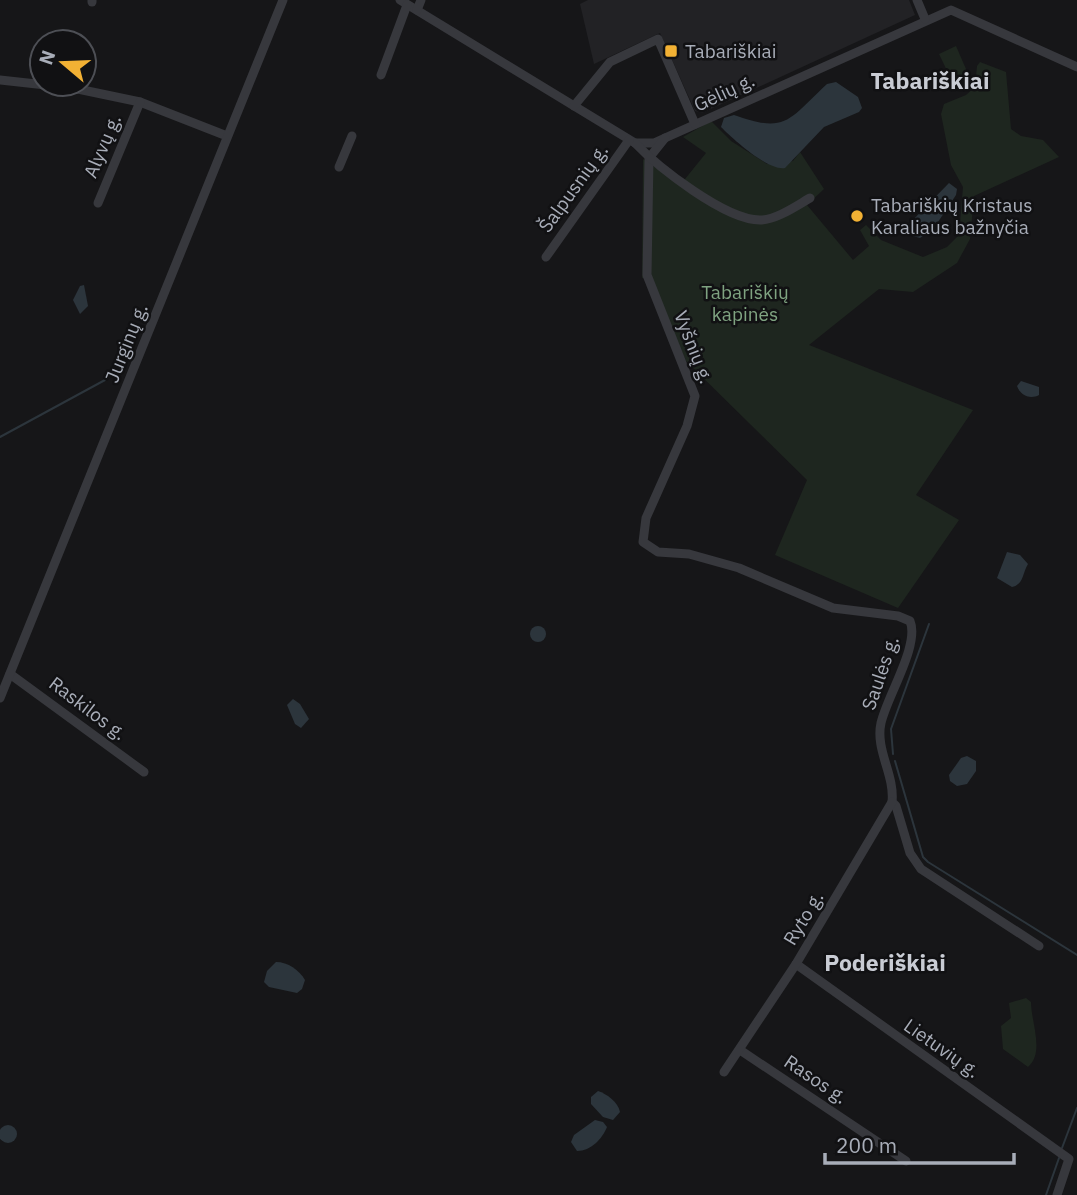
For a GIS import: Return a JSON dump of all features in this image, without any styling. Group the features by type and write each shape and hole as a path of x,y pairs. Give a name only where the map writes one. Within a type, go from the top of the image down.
{"street":[{"name":"Jurginų g.","path":"0,698 283,0"},
{"path":"416,10 421,0"},
{"path":"917,0 925,19"},
{"path":"381,75 404,2 632,142 649,158 716,204 757,220 771,217 810,198"},
{"name":"Gėlių g.","path":"632,142 654,143 925,19 951,10 961,12 1077,67"},
{"path":"574,106 610,62 658,39 695,124"},
{"path":"0,80 73,88 139,102 227,136"},
{"name":"Alyvų g.","path":"98,203 139,102"},
{"path":"339,167 352,136"},
{"path":"649,158 665,138"},
{"name":"Šalpusnių g.","path":"545,257 632,142"},
{"name":"Vyšnių g.","path":"643,542 646,518 687,426 695,396 647,275 649,158"},
{"name":"Saulės g.","path":"643,542 658,552 689,554 739,568 833,608 909,621 913,635 885,709 879,735 892,802 896,806 911,853 921,869 1040,946"},
{"name":"Raskilos g.","path":"10,674 144,772"},
{"name":"Ryto g.","path":"724,1072 796,964 892,802"},
{"name":"Lietuvių g.","path":"796,964 1069,1159 1057,1195"},
{"name":"Rasos g.","path":"740,1050 906,1161"}],"shaded area":[{"path":"588,0 909,0 915,15 702,113 695,111 660,33 594,64 580,4"},
{"path":"836,82 858,97 862,108 859,112 824,127 785,168 778,168 760,160 721,127 724,118 734,115 765,123 786,120 827,84"},
{"path":"949,183 957,189 956,195 934,228 920,238 909,235 909,224"},
{"path":"84,285 88,306 80,314 73,300 80,286"},
{"path":"1021,381 1039,387 1039,395 1029,397 1023,394 1017,386"},
{"path":"1007,552 1020,555 1028,564 1021,581 1012,587 997,578"},
{"path":"535,626 541,626 546,634 544,640 535,642 530,637 530,631"},
{"path":"293,699 300,704 309,719 301,728 295,724 287,705"},
{"path":"967,756 976,761 976,771 967,784 957,786 950,781 949,775 961,758"},
{"path":"276,962 289,965 300,973 305,980 302,989 297,993 269,987 264,982 267,971"},
{"path":"598,1091 612,1099 619,1108 620,1112 613,1120 603,1117 591,1104 591,1097"},
{"path":"595,1120 603,1122 607,1127 605,1131 591,1147 577,1151 571,1142 574,1135"},
{"path":"8,1125 14,1128 17,1134 14,1140 8,1143 2,1140 -1,1134 2,1128"}],"green space":[{"path":"956,46 969,76 953,83 939,54"},
{"name":"Tabariškių kapinės","path":"980,62 1006,72 1011,129 1021,136 1043,140 1059,157 974,196 970,239 957,263 913,292 879,289 809,345 973,410 916,495 959,520 898,608 775,555 807,480 686,361 650,279 642,278 643,159 681,184 706,153 683,137 711,121 731,141 767,164 793,161 800,152 824,189 807,205 853,260 869,246 860,230 866,225 881,240 923,257 947,247 959,235 963,187 951,165 941,114 944,104 966,95 975,87 977,66"},
{"path":"1026,998 1031,1002 1036,1037 1036,1054 1028,1067 1003,1049 1001,1026 1011,1018 1009,1003"}],"waterway":[{"path":"0,437 105,380"},
{"path":"893,754 891,729 929,624"},
{"path":"895,761 923,857 1077,955"},
{"path":"1062,1148 1077,1108"},
{"path":"1046,1195 1059,1158"}],"place":[{"name":"Tabariškiai","path":"671,51"},
{"name":"Tabariškių Kristaus Karaliaus bažnyčia","path":"857,216"}],"district":[{"name":"Tabariškiai","path":"930,81"},
{"name":"Poderiškiai","path":"885,963"}]}
